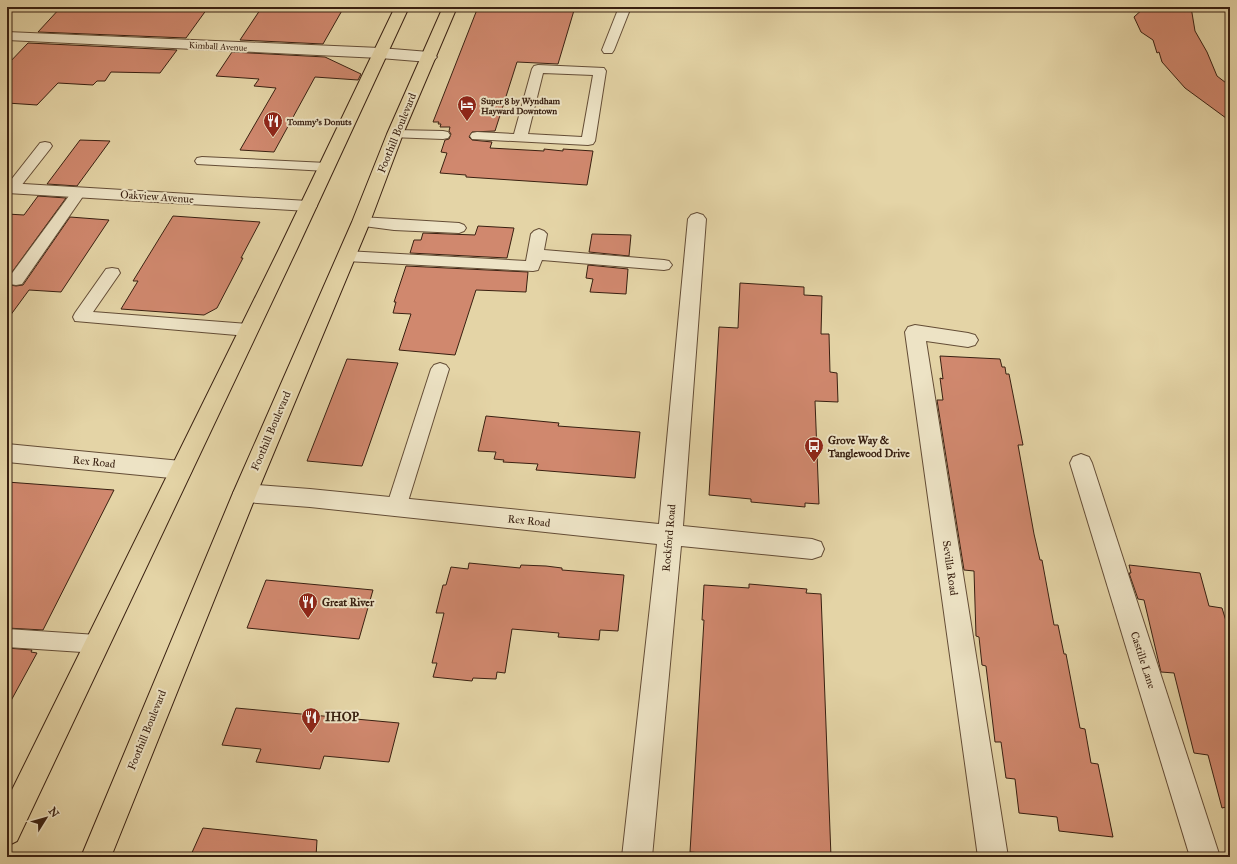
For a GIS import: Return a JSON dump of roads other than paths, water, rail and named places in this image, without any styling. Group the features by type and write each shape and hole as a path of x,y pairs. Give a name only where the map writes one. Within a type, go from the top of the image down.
{"main road":[{"path":"7,831 327,167 402,7"},
{"name":"Foothill Boulevard","path":"96,857 245,493 361,222 395,134 450,7"}],"street":[{"name":"Kimball Avenue","path":"7,36 380,53 429,57"},
{"name":"Oakview Avenue","path":"9,188 308,206"},
{"name":"Rockford Road","path":"637,857 670,535 697,218"},
{"name":"Sevilla Road","path":"968,340 915,332 993,857"},
{"name":"Rex Road","path":"7,453 181,470"},
{"name":"Castille Lane","path":"1080,463 1205,857"},
{"name":"Rex Road","path":"245,493 310,498 396,508 812,549"}],"lane":[{"path":"608,50 625,7"},
{"path":"477,136 588,141 600,71 538,69 520,137"},
{"path":"395,134 443,135"},
{"path":"9,188 45,146"},
{"path":"202,161 327,167"},
{"path":"16,280 79,192"},
{"path":"361,222 459,228"},
{"path":"346,256 533,266 539,234"},
{"path":"536,254 664,265"},
{"path":"112,273 81,318 248,330"},
{"path":"396,508 440,369"},
{"path":"7,638 98,644"}],"place":[{"name":"Super 8 by Wyndham Hayward Downtown","path":"467,122"},
{"name":"Tommy's Donuts","path":"273,138"},
{"name":"Grove Way & Tanglewood Drive","path":"814,463"},
{"name":"Great River","path":"308,619"},
{"name":"IHOP","path":"311,734"}]}
